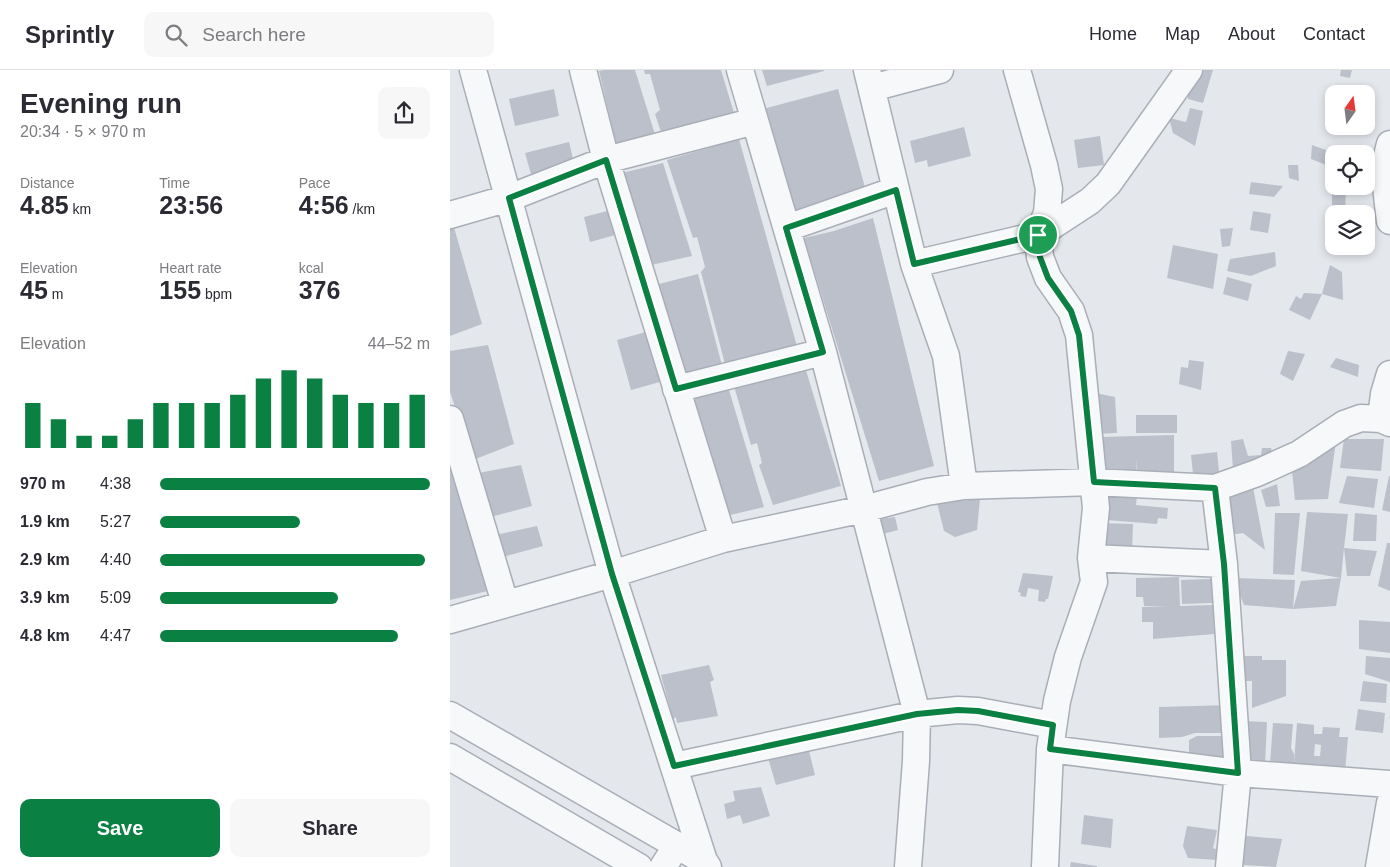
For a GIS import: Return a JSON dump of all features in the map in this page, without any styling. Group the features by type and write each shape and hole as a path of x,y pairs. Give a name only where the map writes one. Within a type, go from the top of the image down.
{"street":[{"path":"473,70 612,574 706,864"},
{"path":"582,70 606,160 723,539"},
{"path":"740,70 823,352 917,714 916,761 908,867"},
{"path":"940,70 870,79 914,264 946,356 964,486"},
{"path":"1017,70 1049,188 1047,213 1038,235 1040,257 1048,278 1071,311 1079,335 1096,508 1091,558 1094,582 1068,657 1057,701 1052,737 1045,867"},
{"path":"914,264 1038,235 1090,202 1108,184 1189,70"},
{"path":"450,215 509,198 606,160 755,121"},
{"path":"1390,144 1385,187 1390,221"},
{"path":"786,228 896,190"},
{"path":"676,389 823,352"},
{"path":"450,620 612,574 723,539 864,509 927,492 964,486 1094,482 1215,488 1257,473 1299,454 1344,424 1361,418 1385,421 1384,394 1390,374"},
{"path":"450,419 505,603"},
{"path":"1215,488 1224,564 1238,773 1229,867"},
{"path":"1091,558 1224,564"},
{"path":"674,766 917,714 958,710 978,711 1052,737 1238,773 1390,784"},
{"path":"451,713 677,845 706,864"},
{"path":"450,757 639,867"},
{"path":"1379,867 1390,803"},
{"path":"663,867 677,845"}],"building":[{"path":"635,70 657,141 618,152 599,71"},
{"path":"644,70 721,70 735,116 662,135 655,114 660,110 650,74 645,74"},
{"path":"762,70 824,70 824,71 767,86"},
{"path":"1194,70 1213,70 1203,103 1188,99 1188,91"},
{"path":"1341,70 1352,70 1350,78 1340,76"},
{"path":"554,89 559,116 515,126 509,99"},
{"path":"838,89 866,191 796,214 763,109"},
{"path":"1190,108 1203,111 1195,146 1173,133 1169,118 1186,122"},
{"path":"964,127 971,156 928,167 927,160 915,163 910,141"},
{"path":"1100,136 1104,165 1078,168 1074,140"},
{"path":"739,139 798,350 726,368 701,272 705,267 697,237 693,238 667,160"},
{"path":"569,142 575,167 532,178 525,153"},
{"path":"1312,145 1325,150 1325,164 1311,159"},
{"path":"663,163 692,256 651,265 622,173"},
{"path":"1288,165 1298,165 1299,181 1289,178"},
{"path":"1251,182 1283,186 1274,197 1249,194"},
{"path":"1332,195 1346,195 1345,205 1332,205"},
{"path":"619,208 626,232 590,242 584,217"},
{"path":"1253,211 1271,214 1268,233 1250,230"},
{"path":"873,218 934,466 879,481 804,238 834,231"},
{"path":"450,224 453,224 482,324 450,336"},
{"path":"1233,228 1230,246 1222,247 1220,229"},
{"path":"1173,245 1218,254 1213,289 1167,278"},
{"path":"1275,252 1276,266 1251,276 1227,271 1230,259"},
{"path":"1330,265 1342,272 1343,300 1322,294"},
{"path":"698,274 724,373 684,383 655,285"},
{"path":"1227,277 1252,284 1248,301 1223,294"},
{"path":"1304,293 1322,294 1310,320 1289,310 1296,296 1301,299"},
{"path":"653,330 667,380 631,390 617,340"},
{"path":"488,345 514,444 473,460 450,392 450,351"},
{"path":"1288,351 1305,354 1293,381 1280,374"},
{"path":"1336,358 1359,365 1358,377 1330,367"},
{"path":"1189,360 1204,362 1201,390 1179,384 1181,367 1188,368"},
{"path":"805,367 841,486 773,505 759,465 762,463 757,443 751,445 734,386"},
{"path":"729,390 764,507 726,516 689,399"},
{"path":"1095,393 1115,397 1117,433 1097,434"},
{"path":"1136,415 1177,415 1177,433 1136,433"},
{"path":"1174,435 1174,480 1137,481 1136,458 1136,480 1101,480 1100,437"},
{"path":"1243,439 1248,456 1261,455 1262,448 1271,448 1274,460 1233,470 1231,441"},
{"path":"1344,439 1384,439 1381,471 1340,468"},
{"path":"1336,441 1328,499 1295,500 1292,471"},
{"path":"1217,452 1220,481 1194,483 1191,455"},
{"path":"450,453 488,591 450,600"},
{"path":"521,465 532,506 487,518 473,474"},
{"path":"1347,476 1378,479 1374,508 1339,503"},
{"path":"1390,476 1390,512 1382,510"},
{"path":"1252,482 1265,550 1243,533 1224,536 1217,498"},
{"path":"1277,484 1280,506 1266,507 1261,490"},
{"path":"1109,493 1137,496 1136,505 1168,508 1167,519 1158,518 1157,524 1106,520"},
{"path":"980,499 977,530 955,537 944,531 937,503"},
{"path":"1307,512 1348,514 1341,578 1301,571"},
{"path":"1275,513 1300,513 1294,575 1273,574"},
{"path":"1355,513 1377,515 1376,541 1353,541"},
{"path":"895,517 898,530 883,534 880,519"},
{"path":"1099,523 1133,524 1132,554 1098,552"},
{"path":"537,526 543,546 499,558 495,535"},
{"path":"1387,543 1390,543 1390,591 1378,586"},
{"path":"1344,548 1377,551 1370,576 1347,576"},
{"path":"1023,573 1053,576 1048,599 1045,602 1038,601 1039,590 1028,588 1026,597 1020,596 1021,593 1018,592"},
{"path":"1179,577 1180,606 1213,605 1214,634 1153,639 1153,622 1142,622 1142,607 1168,606 1144,606 1143,597 1136,597 1136,578"},
{"path":"1233,578 1295,580 1293,609 1244,605"},
{"path":"1341,578 1336,606 1293,609 1301,581"},
{"path":"1212,579 1212,603 1182,604 1181,580"},
{"path":"1359,620 1390,622 1390,653 1359,649"},
{"path":"1234,656 1262,656 1262,660 1286,660 1286,696 1252,708 1252,681 1234,681"},
{"path":"1366,656 1390,658 1390,682 1365,674"},
{"path":"709,665 714,680 710,682 718,716 677,723 676,717 673,719 661,675"},
{"path":"1363,681 1387,684 1386,703 1360,701"},
{"path":"1229,705 1230,733 1195,733 1182,737 1159,738 1159,707"},
{"path":"1358,709 1385,713 1383,733 1355,730"},
{"path":"1241,721 1267,722 1265,765 1240,764"},
{"path":"1273,723 1293,724 1291,748 1294,754 1294,763 1297,723 1314,725 1314,734 1322,734 1323,727 1340,728 1339,737 1348,737 1345,772 1319,769 1321,745 1315,744 1314,756 1320,756 1319,768 1270,764"},
{"path":"1197,736 1228,736 1228,757 1189,757 1189,740"},
{"path":"809,751 815,775 776,785 768,758"},
{"path":"761,787 770,816 743,824 740,815 727,819 724,804 735,801 733,791"},
{"path":"1084,815 1113,819 1111,848 1081,844"},
{"path":"1187,826 1217,830 1213,848 1218,850 1217,860 1188,858 1183,846"},
{"path":"1246,836 1282,839 1276,867 1243,865"},
{"path":"1071,862 1097,866 1097,867 1070,867"}],"route":[{"path":"606,160 676,389 823,352 786,228 896,190 914,264 1038,235 1040,257 1048,278 1071,311 1079,335 1094,482 1215,488 1224,564 1238,773 1050,749 1053,725 978,711 958,710 917,714 674,766 612,574 509,198 606,160"}]}
